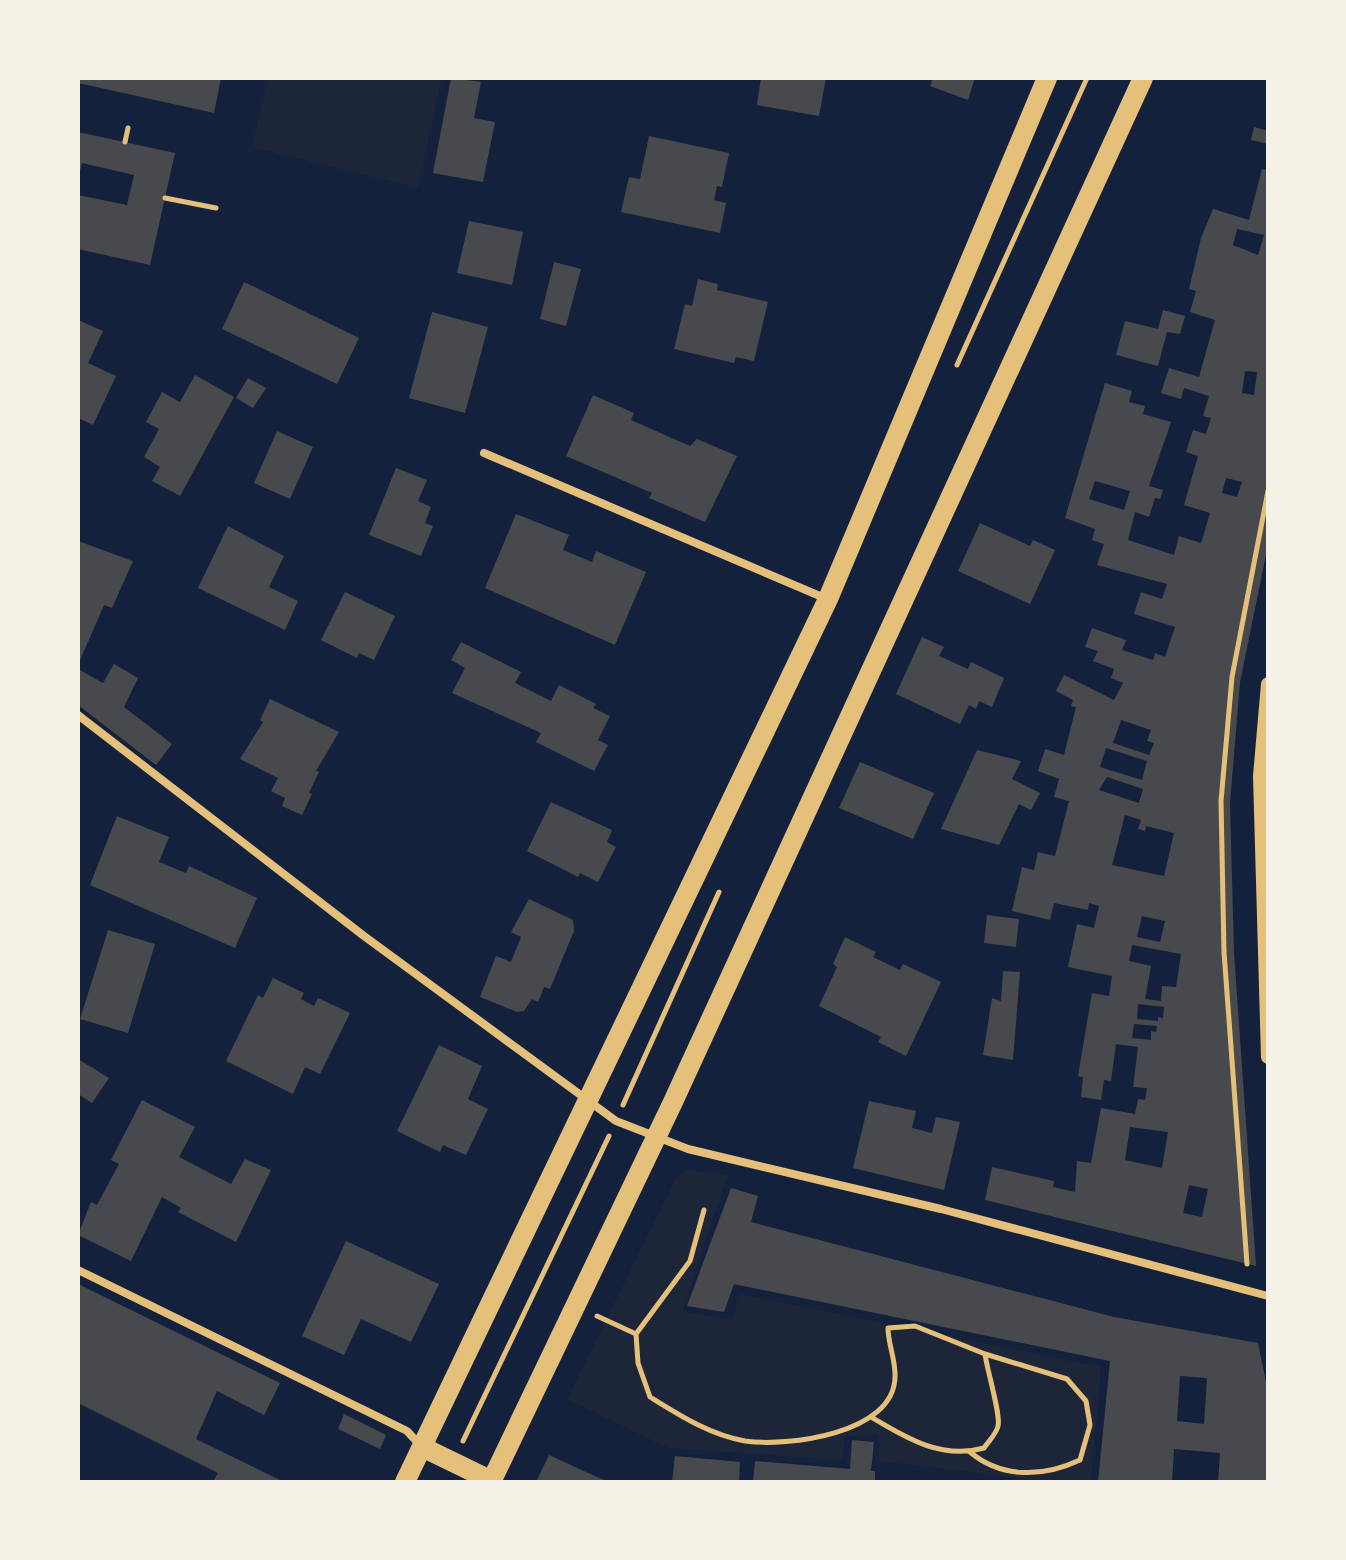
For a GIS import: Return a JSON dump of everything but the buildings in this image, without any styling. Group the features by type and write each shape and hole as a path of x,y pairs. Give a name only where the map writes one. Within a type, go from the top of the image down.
{"main road":[{"path":"405,1482 828,599 1047,78"},
{"path":"422,1447 491,1482 656,1136 1143,78"}],"street":[{"path":"484,453 828,599"},
{"path":"1268,684 1260,776 1268,1057"},
{"path":"78,715 327,908 616,1121 688,1149 941,1209 1268,1296"},
{"path":"78,1270 407,1431 422,1447"}],"path":[{"path":"125,142 128,128"},
{"path":"165,198 216,208"},
{"path":"1247,1264 1224,952 1222,777 1232,677 1268,491"},
{"path":"1222,777 1231,777"},
{"path":"459,1450 596,1166"},
{"path":"704,1210 690,1261 636,1334 638,1363 650,1397 690,1422 743,1441 788,1443 840,1431 871,1417 887,1401 895,1377 888,1328 915,1326 985,1354 1067,1379 1086,1401 1090,1425 1080,1460 1054,1472 1017,1472 988,1467 970,1452"},
{"path":"575,1308 636,1334"},
{"path":"871,1417 915,1442 944,1452 970,1452 984,1448 998,1426 997,1404 990,1387 985,1354"}],"shaded area":[{"path":"268,78 442,78 418,188 252,147"},
{"path":"689,1170 728,1175 682,1311 732,1320 740,1294 1101,1367 1091,1482 1050,1482 879,1461 879,1435 845,1436 842,1460 668,1448 567,1399 677,1176"}]}
